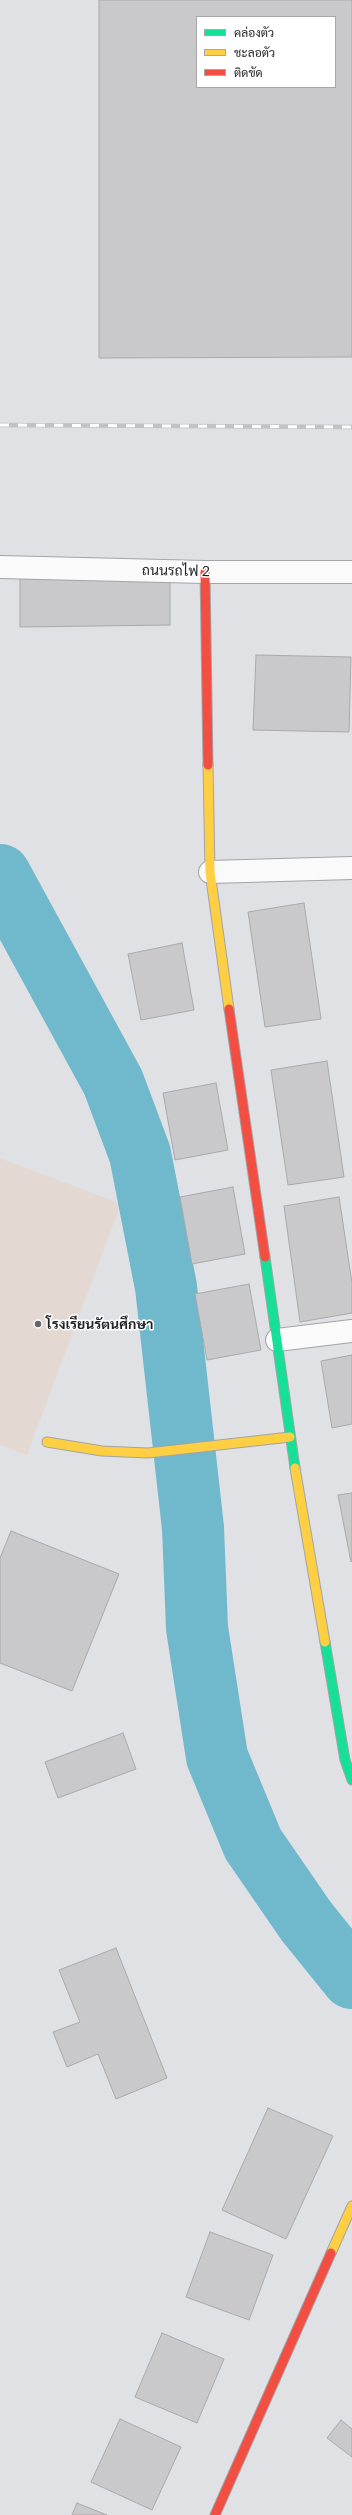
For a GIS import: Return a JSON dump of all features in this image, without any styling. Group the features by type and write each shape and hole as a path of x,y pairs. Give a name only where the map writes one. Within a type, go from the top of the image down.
{"street":[{"name":"ถนนรถไฟ 2","path":"0,567 206,572 352,572"},
{"path":"206,572 210,872 290,1437 344,1760 352,1780"},
{"path":"210,872 352,868"},
{"path":"277,1340 352,1331"},
{"path":"47,1442 102,1451 148,1453 290,1437"},
{"path":"215,2515 352,2206"}],"shaded area":[{"name":"โรงเรียนรัตนศึกษา","path":"0,1158 121,1204 27,1455 0,1445"}],"building":[{"path":"99,0 352,0 352,357 99,358"},
{"path":"170,573 170,625 20,627 20,574"},
{"path":"256,655 351,657 349,732 253,730"},
{"path":"304,903 321,1019 265,1027 248,912"},
{"path":"182,943 194,1010 141,1020 128,954"},
{"path":"327,1061 344,1177 288,1185 271,1070"},
{"path":"216,1083 228,1150 175,1160 163,1093"},
{"path":"233,1187 245,1254 192,1264 180,1197"},
{"path":"339,1197 352,1283 352,1313 300,1322 284,1206"},
{"path":"249,1284 261,1350 207,1360 195,1294"},
{"path":"352,1355 352,1424 332,1428 321,1361"},
{"path":"352,1493 352,1561 351,1562 338,1495"},
{"path":"11,1531 119,1574 72,1691 0,1663 0,1558"},
{"path":"123,1733 136,1769 58,1798 45,1762"},
{"path":"116,1948 167,2078 116,2099 98,2054 67,2067 53,2032 80,2022 59,1970"},
{"path":"268,2108 333,2136 286,2239 222,2210"},
{"path":"210,2232 273,2255 249,2320 186,2297"},
{"path":"162,2333 224,2359 197,2423 135,2397"},
{"path":"120,2419 181,2447 152,2510 91,2482"},
{"path":"341,2420 352,2429 352,2457 327,2438"},
{"path":"77,2503 107,2515 72,2515"}],"waterway":[{"path":"0,875 113,1082 140,1154 166,1287 193,1528 197,1628 217,1757 253,1844 306,1921 352,1978"}],"railway":[{"path":"0,425 352,427"}],"traffic: fast":[{"path":"265,1257 295,1468"},
{"path":"325,1642 345,1760 352,1780"}],"traffic: slow":[{"path":"208,765 210,872 229,1009"},
{"path":"47,1442 102,1451 148,1453 290,1437"},
{"path":"295,1468 325,1642"},
{"path":"331,2253 352,2206"}],"traffic: jam":[{"path":"205,572 208,765"},
{"path":"229,1009 265,1257"},
{"path":"215,2515 331,2253"}],"place":[{"name":"โรงเรียนรัตนศึกษา","path":"38,1324"}]}
